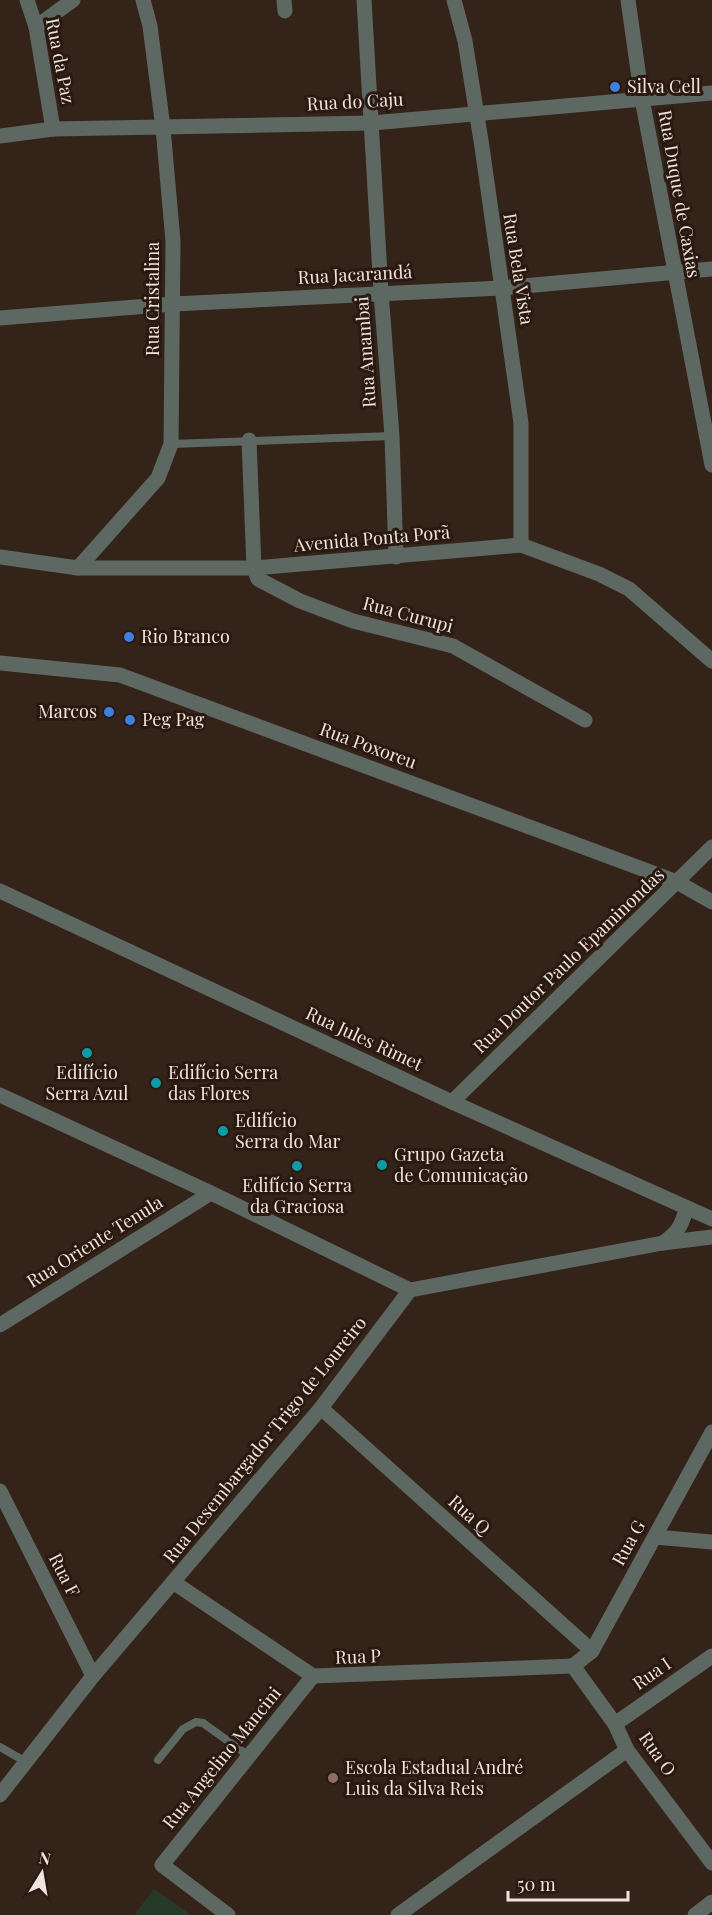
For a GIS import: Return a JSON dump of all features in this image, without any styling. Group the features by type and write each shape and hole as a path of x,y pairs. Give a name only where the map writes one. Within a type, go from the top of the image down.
{"street":[{"name":"Rua da Paz","path":"27,0 36,27 52,129"},
{"path":"36,27 73,0"},
{"name":"Rua Cristalina","path":"78,568 158,478 171,444 173,241 163,129 150,26 143,0"},
{"name":"Rua Amambai","path":"364,0 392,436 396,557"},
{"name":"Rua Bela Vista","path":"454,0 465,41 521,423 521,545"},
{"name":"Rua Duque de Caxias","path":"628,0 642,99 712,465"},
{"name":"Rua do Caju","path":"0,136 52,129 163,129 372,123 476,112 712,93"},
{"name":"Rua Jacarandá","path":"0,318 173,304 381,292 501,288 712,268"},
{"path":"249,440 254,568"},
{"name":"Avenida Ponta Porã","path":"0,557 78,568 254,568 521,545 599,574 629,589 712,661"},
{"name":"Rua Curupi","path":"254,568 258,579 300,601 353,621 453,646 585,720"},
{"name":"Rua Poxoreu","path":"0,663 120,675 677,882 712,902"},
{"name":"Rua Doutor Paulo Epaminondas","path":"452,1102 712,847"},
{"name":"Rua Jules Rimet","path":"0,891 452,1102 712,1219"},
{"path":"0,1095 212,1193 410,1290 663,1242 712,1237"},
{"name":"Rua Oriente Tenula","path":"0,1324 212,1193"},
{"path":"663,1242 676,1233 686,1209"},
{"name":"Rua Desembargador Trigo de Loureiro","path":"0,1795 93,1676 321,1408 410,1290"},
{"name":"Rua Q","path":"321,1408 592,1651"},
{"name":"Rua G","path":"573,1666 592,1651 712,1432"},
{"name":"Rua F","path":"0,1491 93,1676"},
{"path":"655,1537 712,1542"},
{"name":"Rua P","path":"173,1582 313,1676 573,1666"},
{"name":"Rua I","path":"615,1724 712,1656"},
{"name":"Rua O","path":"573,1666 615,1724 627,1750 711,1859"},
{"name":"Rua Angelino Mancini","path":"228,1915 162,1865 313,1676"},
{"path":"398,1915 627,1750"},
{"path":"695,1915 712,1902"}],"lane":[{"path":"171,444 392,436"},
{"path":"158,1760 183,1730 196,1722 203,1723 249,1756"},
{"path":"0,1747 26,1762"}],"green space":[{"path":"154,1889 191,1915 134,1915"}],"place":[{"name":"Silva Cell","path":"615,87"},
{"name":"Rio Branco","path":"129,637"},
{"name":"Marcos","path":"109,712"},
{"name":"Peg Pag","path":"130,720"},
{"name":"Edifício Serra Azul","path":"87,1053"},
{"name":"Edifício Serra das Flores","path":"156,1083"},
{"name":"Edifício Serra do Mar","path":"223,1131"},
{"name":"Grupo Gazeta de Comunicação","path":"382,1165"},
{"name":"Edifício Serra da Graciosa","path":"297,1166"},
{"name":"Escola Estadual André Luis da Silva Reis","path":"333,1778"}]}
